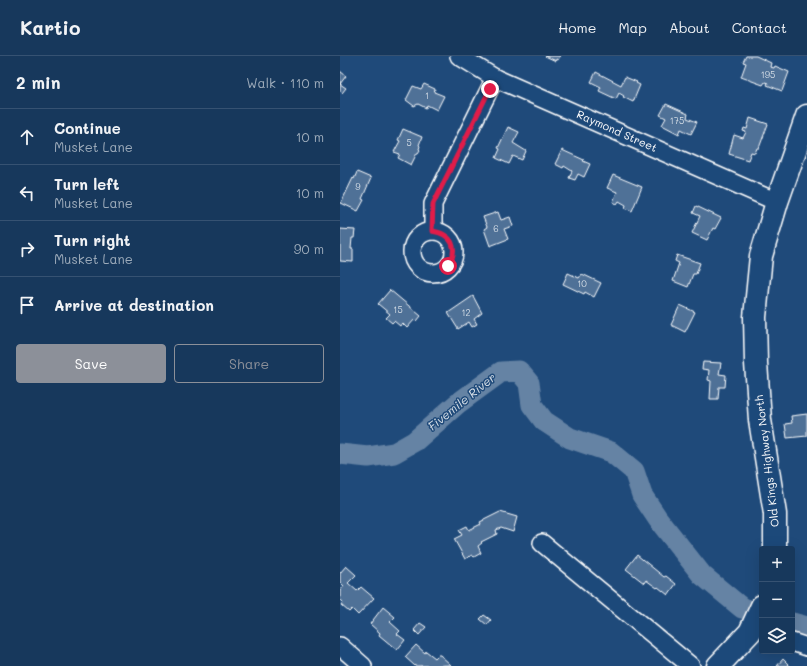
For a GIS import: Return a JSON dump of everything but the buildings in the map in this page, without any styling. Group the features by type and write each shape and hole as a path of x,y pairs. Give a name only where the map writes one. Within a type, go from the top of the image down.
{"main road":[{"name":"Old Kings Highway North","path":"775,546 775,514 760,420 756,363 755,317 761,256 807,116"},
{"path":"718,666 757,623"}],"street":[{"name":"Raymond Street","path":"459,56 495,78 778,202"},
{"path":"432,231 433,204 495,78"},
{"path":"542,542 691,666"},
{"path":"795,643 807,647"},
{"path":"340,646 363,666"}],"waterway":[{"name":"Fivemile River","path":"340,454 368,457 394,453 415,441 457,404 501,372 519,371 529,383 532,405 544,421 570,438 611,452 634,471 642,495 658,519 702,575 742,608 759,613"},
{"name":"Fivemile River","path":"795,624 807,627"}],"route":[{"path":"448,266 454,251 448,236 440,232 432,231 433,204 490,89"}]}
